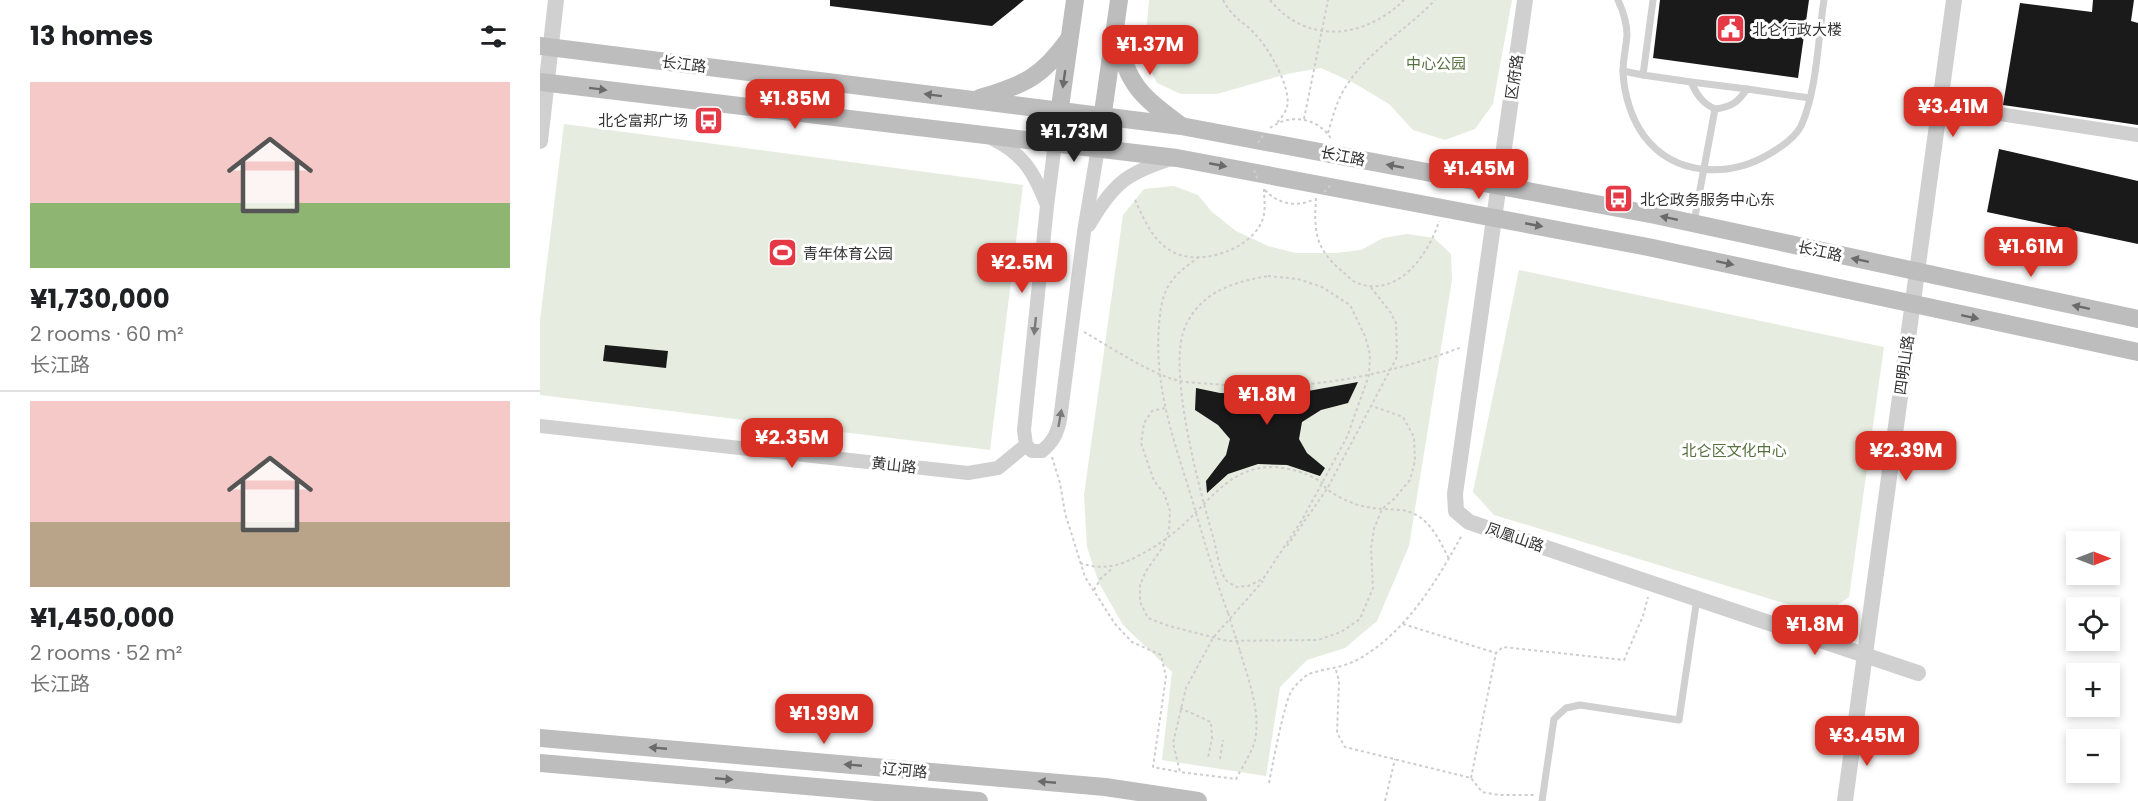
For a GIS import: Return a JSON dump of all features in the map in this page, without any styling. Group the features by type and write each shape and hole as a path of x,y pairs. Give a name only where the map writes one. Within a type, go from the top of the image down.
{"main road":[{"path":"1055,143 1075,0"},
{"path":"1098,148 1119,0"},
{"path":"1114,28 1124,67 1130,79 1139,92 1181,126"},
{"path":"974,100 1015,87 1035,77 1051,62 1070,38"},
{"name":"长江路","path":"545,47 1181,126 1694,224 2138,320"},
{"path":"543,82 1177,158 1648,247 2138,352"},
{"name":"辽河路","path":"540,738 1105,787 1198,801"},
{"name":"辽河路","path":"540,763 979,801"}],"street":[{"path":"540,141 545,47 556,0"},
{"name":"区府路","path":"1503,155 1524,0"},
{"name":"四明山路","path":"1845,801 1954,0"},
{"path":"1940,105 2138,135"},
{"path":"980,134 1009,148 1026,164 1035,177 1047,206"},
{"path":"1055,143 1024,430 1026,445 1032,451 1042,452 1049,446 1056,438 1060,420 1084,232 1098,148"},
{"name":"凤凰山路","path":"1503,155 1455,494 1456,511 1469,522 1918,673"},
{"path":"1084,232 1100,205 1117,184 1130,175 1177,158"},
{"name":"黄山路","path":"540,426 968,473 998,468 1026,445"}],"lane":[{"path":"1618,0 1627,33 1623,72 1628,106 1644,136 1665,155 1681,166 1705,170 1728,170 1748,164 1788,143 1800,127 1810,98 1824,0"},
{"path":"1643,75 1653,0"},
{"path":"1623,72 1810,98"},
{"path":"1691,82 1706,105 1715,109 1728,107 1737,102 1747,89"},
{"path":"1694,224 1715,109"},
{"path":"1542,798 1554,718 1566,708 1580,705 1679,720 1697,598"}],"path":[{"path":"1223,0 1235,18 1255,33 1266,47 1286,86 1287,107 1277,123"},
{"path":"1270,0 1289,18 1310,28 1336,32 1354,31 1379,20 1404,0"},
{"path":"1304,119 1328,0"},
{"path":"1328,133 1337,102 1346,85 1362,66 1435,0"},
{"path":"1258,143 1266,131 1277,123 1290,119 1304,119 1317,124 1328,133 1335,145 1338,159"},
{"path":"1254,170 1259,183 1269,194 1281,201 1295,204 1309,202 1331,185"},
{"path":"1135,200 1154,236 1171,252 1186,258 1199,257 1233,248 1250,237 1261,224 1264,212 1264,188"},
{"path":"1316,198 1316,226 1319,243 1325,253 1336,267 1356,283 1370,285 1388,284 1403,277 1416,266 1434,238 1443,208"},
{"path":"1049,446 1080,563 1093,591 1115,624 1132,642 1161,655 1166,677 1153,767 1236,779 1254,742 1257,722 1255,706 1236,634 1216,581 1165,408 1157,347 1161,306 1165,292 1181,270 1199,257"},
{"path":"1268,276 1298,279 1322,287 1350,305 1365,336 1370,354 1369,375 1347,437 1302,520 1263,579 1237,588 1225,579 1204,505 1184,413 1179,360 1184,326 1197,306 1214,291 1235,283 1268,276"},
{"path":"1180,772 1173,743 1186,688 1213,638 1235,615 1263,579 1327,489 1397,357 1396,323 1370,285"},
{"path":"1072,325 1128,358 1159,373 1181,381 1233,386 1293,386 1369,375 1390,371 1476,342"},
{"path":"1165,408 1152,411 1144,423 1141,443 1154,481 1164,493 1170,511 1169,530 1166,540 1146,571 1140,585 1140,602 1148,618 1169,626 1227,641 1318,640 1341,632 1360,619 1373,588 1371,548 1374,529 1382,509 1410,480 1415,461 1414,437 1403,417 1372,406"},
{"path":"1093,591 1107,572 1166,540 1229,480 1241,473 1257,469 1290,469 1322,482 1327,489 1356,504 1404,510 1422,519 1436,533 1449,559"},
{"path":"1269,783 1290,692 1307,675 1335,669 1356,660 1379,646 1403,624 1449,559 1469,522"},
{"path":"1080,563 1105,568 1116,566"},
{"path":"1471,778 1496,653 1503,647 1624,660 1643,616 1652,583"},
{"path":"1403,624 1496,653"},
{"path":"1335,669 1339,681 1337,733 1345,747 1471,778 1482,792 1542,798"},
{"path":"1180,708 1211,722 1212,738 1209,758"},
{"path":"1220,759 1223,740"},
{"path":"1385,801 1395,759"}],"green space":[{"name":"中心公园","path":"1149,0 1512,0 1493,104 1475,129 1445,140 1413,130 1389,104 1354,83 1321,68 1287,74 1217,94 1181,94 1157,83 1144,58"},
{"name":"青年体育公园","path":"564,124 1023,185 990,450 540,395 540,320"},
{"path":"1174,186 1198,195 1212,212 1236,231 1268,246 1296,253 1361,250 1383,238 1407,234 1434,238 1451,254 1452,280 1409,546 1377,621 1345,648 1307,660 1280,687 1266,776 1162,760 1172,672 1123,625 1099,583 1087,547 1084,495 1123,215 1144,189"},
{"name":"北仑区文化中心","path":"1519,270 1884,347 1849,597 1823,615 1494,515 1473,492"}],"building":[{"path":"830,0 1024,0 992,26 830,6"},
{"name":"北仑行政大楼","path":"1660,0 1809,0 1798,78 1653,58"},
{"path":"2093,0 2134,0 2131,21 2138,23 2138,125 2003,105 2020,3 2092,12"},
{"path":"1999,149 2138,181 2138,244 1987,212"},
{"path":"605,345 668,351 666,368 603,361"},
{"path":"1358,382 1348,403 1321,410 1302,422 1299,439 1307,453 1325,468 1320,476 1287,465 1258,464 1228,474 1207,493 1206,481 1226,455 1230,439 1218,425 1195,410 1196,388 1220,393 1258,394 1308,391"}],"place":[{"name":"北仑行政大楼","path":"1731,29"},
{"name":"北仑富邦广场","path":"709,120"},
{"name":"北仑政务服务中心东","path":"1619,199"},
{"name":"青年体育公园","path":"782,253"}]}
